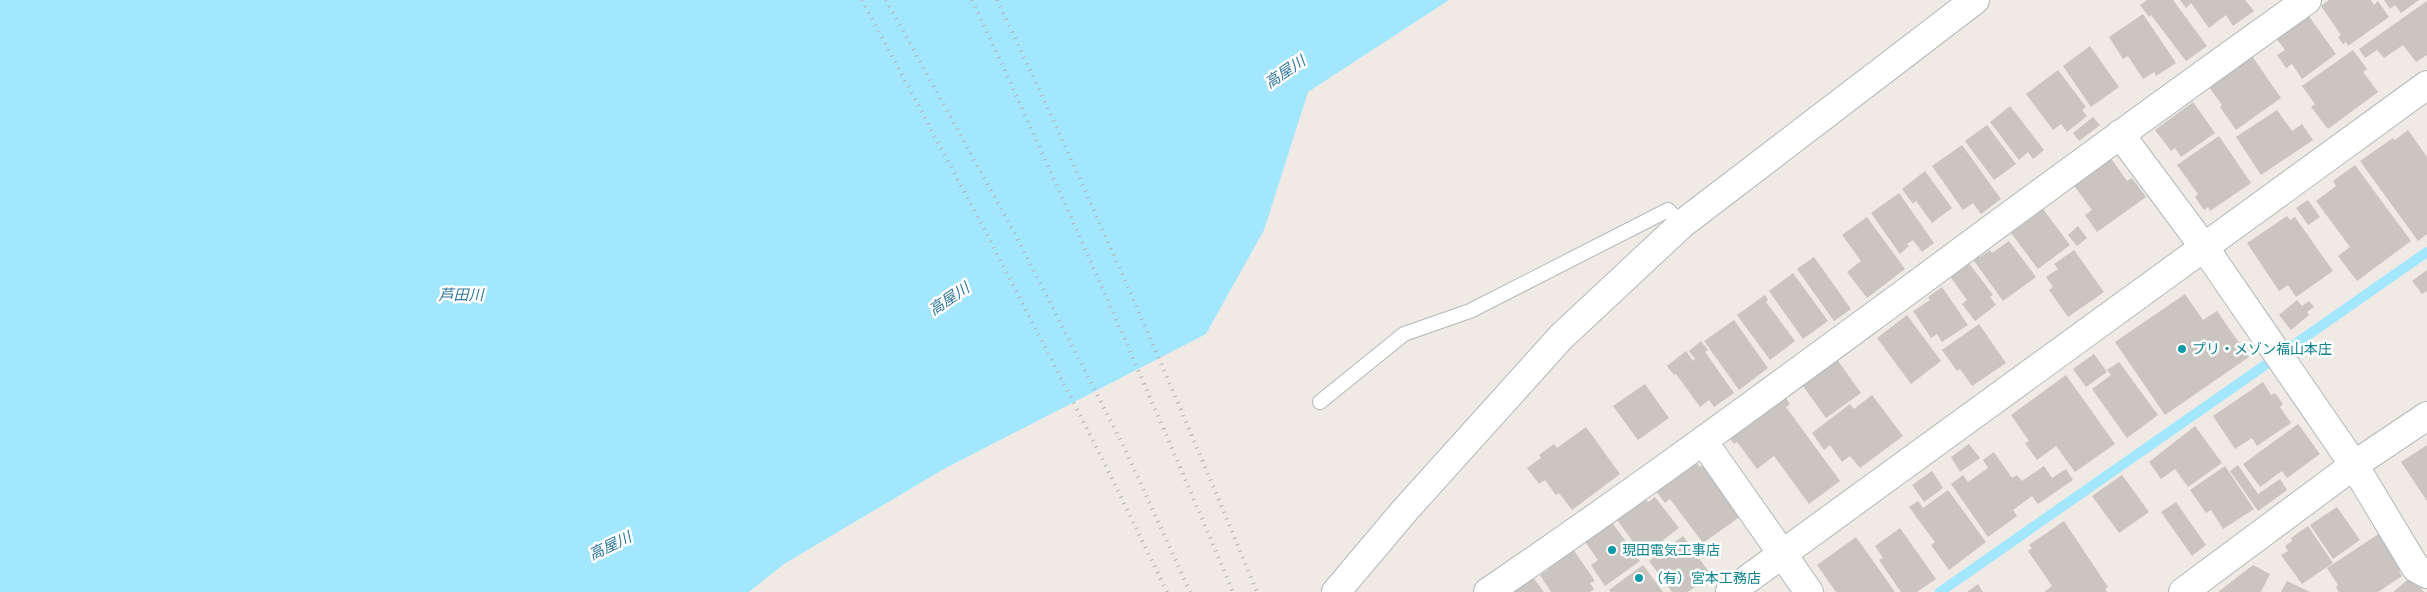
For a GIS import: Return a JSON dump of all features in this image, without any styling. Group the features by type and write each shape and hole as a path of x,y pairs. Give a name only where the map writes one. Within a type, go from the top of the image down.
{"street":[{"path":"1336,592 1413,502 1561,337 1682,224 1975,0"},
{"path":"1488,592 1582,528 1703,441 2120,134 2307,0"},
{"path":"1730,592 2427,85"},
{"path":"2120,134 2204,247 2354,465 2416,568 2427,574"},
{"path":"2183,592 2354,465 2427,416"},
{"path":"1703,441 1810,592"}],"lane":[{"path":"1320,402 1404,334 1470,311 1668,210 1682,224"}],"water":[{"name":"芦田川","path":"0,0 1449,0 1308,92 1264,230 1206,334 942,470 784,564 749,592 0,592"}],"building":[{"path":"2147,0 2173,0 2207,46 2186,61 2151,15 2149,17 2140,5"},
{"path":"2180,0 2245,0 2254,11 2233,26 2226,15 2209,28 2191,3 2186,8"},
{"path":"2329,0 2371,0 2374,5 2378,1 2389,17 2348,46 2346,42 2343,44 2338,37 2341,35 2321,6"},
{"path":"2384,0 2419,0 2401,13 2395,5 2390,9"},
{"path":"2427,1 2427,55 2416,62 2403,45 2384,58 2377,50 2365,58 2359,49"},
{"path":"2143,14 2176,63 2156,76 2154,72 2143,79 2128,56 2123,59 2109,37"},
{"path":"2308,15 2336,54 2302,79 2292,64 2286,68 2277,55 2285,50 2276,38"},
{"path":"2090,46 2119,87 2091,107 2063,66"},
{"path":"2353,50 2367,69 2363,72 2378,92 2328,129 2311,107 2315,104 2302,86"},
{"path":"2252,56 2281,98 2236,130 2209,87"},
{"path":"2058,70 2086,107 2082,110 2087,116 2067,132 2061,124 2053,130 2026,94"},
{"path":"2193,102 2215,133 2181,157 2175,148 2171,151 2155,130"},
{"path":"2010,106 2044,150 2033,159 2028,152 2019,160 1990,122"},
{"path":"2277,110 2292,131 2302,124 2313,140 2261,175 2236,137"},
{"path":"2093,117 2100,125 2079,141 2073,133"},
{"path":"1987,125 2016,164 1994,180 1965,141"},
{"path":"2408,130 2427,157 2427,234 2418,241 2360,161"},
{"path":"2219,136 2251,183 2210,211 2208,207 2204,210 2195,197 2198,194 2177,165"},
{"path":"1962,145 2001,199 1981,214 1973,203 1963,210 1932,166"},
{"path":"2110,157 2127,181 2132,178 2146,197 2097,232 2085,215 2092,210 2073,184"},
{"path":"2355,165 2411,241 2357,281 2338,256 2350,247 2316,201 2336,186 2333,181"},
{"path":"1925,171 1952,208 1932,223 1916,201 1913,204 1902,189"},
{"path":"1899,193 1934,243 1922,252 1913,240 1907,244 1909,246 1900,254 1871,213"},
{"path":"2308,200 2320,217 2308,225 2296,208"},
{"path":"2043,209 2070,245 2038,269 2011,233"},
{"path":"2287,216 2290,220 2295,217 2333,271 2296,297 2288,285 2279,291 2247,243"},
{"path":"1867,217 1905,269 1867,298 1847,272 1861,261 1842,235"},
{"path":"2078,226 2087,238 2077,246 2068,235"},
{"path":"2009,241 2036,277 2003,301 1972,258 1978,254 1980,257 1990,250 1992,253"},
{"path":"2074,250 2104,292 2068,317 2049,290 2053,287 2046,277 2058,269 2054,264"},
{"path":"1814,257 1851,309 1834,321 1797,269"},
{"path":"1968,262 1993,295 1990,297 1996,305 1975,321 1962,304 1967,300 1949,275"},
{"path":"2427,270 2427,291 2422,294 2412,281"},
{"path":"1793,273 1828,321 1803,339 1769,291"},
{"path":"1942,287 1968,325 1942,342 1937,334 1931,338 1913,311 1930,300 1928,297"},
{"name":"プリ・メゾン福山本庄","path":"2185,294 2203,320 2217,311 2249,357 2165,415 2115,342"},
{"path":"1765,295 1768,300 1766,302 1795,341 1770,360 1737,315"},
{"path":"2297,300 2302,306 2309,301 2314,307 2307,312 2309,315 2291,330 2279,315"},
{"path":"1907,315 1941,361 1911,384 1877,338"},
{"path":"1734,320 1768,368 1739,390 1704,341"},
{"path":"1979,324 2006,363 1972,386 1960,369 1957,371 1942,350"},
{"path":"1701,341 1708,350 1705,352 1734,393 1714,407 1709,400 1700,407 1676,374 1674,375 1667,366 1686,351 1693,361 1695,359 1689,351"},
{"path":"2094,354 2107,372 2086,387 2073,369"},
{"path":"1836,358 1861,393 1826,418 1803,386 1814,378 1812,375"},
{"path":"2119,362 2158,415 2127,438 2092,389 2111,375 2107,370"},
{"path":"2066,375 2115,444 2075,472 2056,446 2037,460 2025,443 2029,441 2011,415"},
{"path":"2263,382 2271,395 2275,393 2283,404 2280,407 2291,423 2257,446 2252,438 2235,449 2213,416"},
{"path":"1645,384 1669,418 1638,440 1613,406"},
{"path":"1872,395 1903,436 1860,468 1850,456 1842,462 1830,445 1824,450 1812,433 1850,404 1854,409"},
{"path":"1785,396 1790,404 1786,407 1840,481 1809,504 1774,456 1757,469 1737,442 1734,444 1728,436"},
{"path":"2298,424 2320,454 2287,478 2282,471 2260,487 2243,464"},
{"path":"2195,426 2222,463 2188,487 2175,469 2161,479 2149,462"},
{"path":"1586,427 1620,474 1572,510 1559,493 1556,495 1545,480 1539,484 1527,468 1541,458 1539,455 1554,444 1557,448"},
{"path":"1969,444 1980,458 1960,472 1951,457"},
{"path":"2427,445 2427,501 2401,462"},
{"path":"1994,452 2012,478 2017,475 2022,481 2044,466 2052,478 2066,469 2073,480 2038,504 2032,496 2013,510 2017,516 1988,537 1951,484 1963,475 1968,482 1988,468 1983,460"},
{"path":"1692,457 1700,467 1706,463 1741,516 1703,543 1670,499 1665,503 1652,486"},
{"path":"2238,465 2258,494 2280,479 2287,490 2258,511 2230,471"},
{"path":"2225,466 2254,509 2223,529 2211,510 2206,513 2190,490"},
{"path":"1932,471 1943,488 1924,502 1912,485"},
{"path":"2122,475 2149,512 2119,533 2092,496"},
{"path":"1948,490 1986,542 1949,570 1931,545 1935,542 1909,507 1918,501 1923,508"},
{"path":"1655,497 1679,528 1662,541 1663,544 1644,557 1615,517 1645,498 1648,502"},
{"path":"2176,502 2206,545 2192,556 2161,512"},
{"path":"2337,507 2360,540 2333,559 2310,525"},
{"name":"現田電気工事店","path":"1611,521 1640,561 1605,586 1591,565 1598,560 1584,540"},
{"path":"2064,521 2108,587 2105,589 2107,592 2044,592 2052,586 2028,551 2032,548 2029,545"},
{"path":"2308,526 2333,563 2302,584 2281,555 2288,551 2285,546 2292,541 2291,538"},
{"path":"1900,528 1936,579 1917,592 1901,592 1879,560 1883,558 1875,546"},
{"path":"2380,533 2403,569 2399,571 2402,576 2378,592 2339,592 2336,587 2338,585 2327,568"},
{"path":"1683,536 1711,575 1688,592 1672,592 1649,561"},
{"path":"1856,537 1895,592 1836,592 1817,565"},
{"path":"1573,549 1595,581 1590,583 1594,589 1590,592 1551,592 1540,575 1549,569 1547,566"},
{"name":"（有）宮本工務店","path":"1643,565 1663,592 1611,592 1609,590"},
{"path":"2253,565 2270,574 2261,592 2218,592"},
{"path":"1532,576 1544,592 1512,592"},
{"path":"2411,577 2424,592 2393,592"},
{"path":"2287,581 2310,592 2281,592"},
{"path":"1978,584 1983,592 1967,592"}],"waterway":[{"path":"1940,592 2427,252"}],"railway":[{"path":"862,0 991,242 1102,458 1167,592"},
{"path":"886,0 1015,234 1124,447 1190,592"},
{"path":"972,0 1105,294 1233,592"},
{"path":"997,0 1131,294 1257,592"}],"place":[{"name":"プリ・メゾン福山本庄","path":"2182,349"},
{"name":"現田電気工事店","path":"1612,550"},
{"name":"（有）宮本工務店","path":"1639,578"}],"water label":[{"name":"高屋川","path":"1285,72"},
{"name":"高屋川","path":"949,299"},
{"name":"高屋川","path":"610,546"}]}
